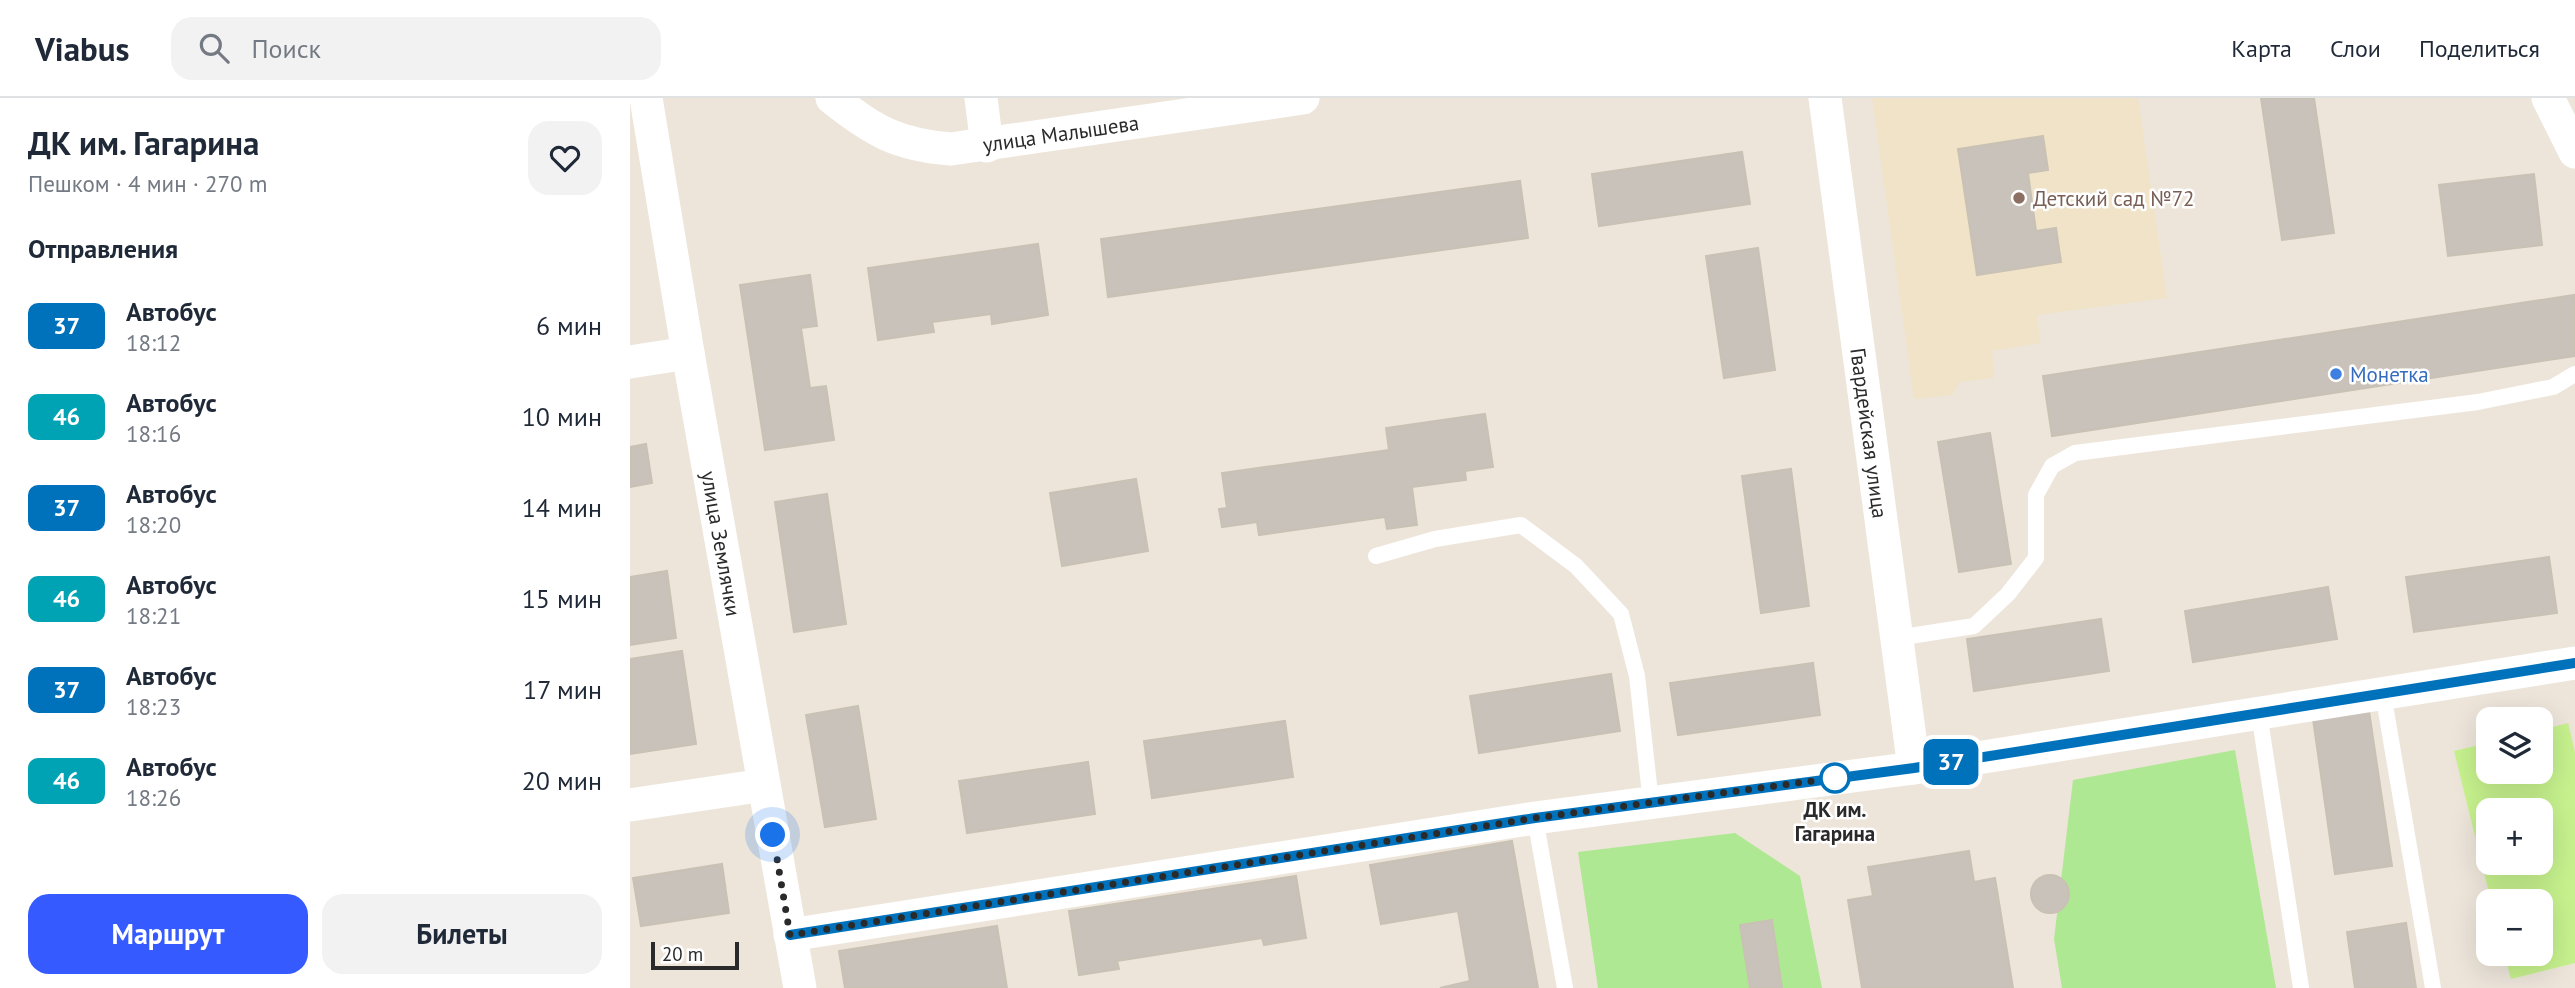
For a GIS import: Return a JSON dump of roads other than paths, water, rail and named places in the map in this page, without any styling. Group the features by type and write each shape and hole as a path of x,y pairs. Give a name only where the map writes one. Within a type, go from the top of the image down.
{"street":[{"name":"улица Землячки","path":"646,98 800,988"},
{"name":"улица Малышева","path":"832,98 863,123 892,137 919,147 951,149 987,146 1303,98"},
{"path":"981,98 987,146"},
{"name":"Гвардейская улица","path":"1825,98 1914,768"},
{"path":"2556,101 2575,152"},
{"path":"630,362 688,353"},
{"path":"790,935 1535,818 1914,768 2575,663"},
{"path":"630,805 765,785"}],"lane":[{"path":"1897,638 1974,625 2008,594 2036,558 2036,495 2052,466 2075,453 2478,402 2553,387 2575,374"},
{"path":"1376,556 1435,539 1521,525 1576,566 1621,614 1637,676 1651,803"},
{"path":"2383,693 2433,988"},
{"path":"2259,713 2301,988"},
{"path":"1535,818 1565,988"}],"place":[{"name":"Детский сад №72","path":"2019,198"},
{"name":"Монетка","path":"2336,374"},
{"name":"ДК им. Гагарина","path":"1835,778"}]}
